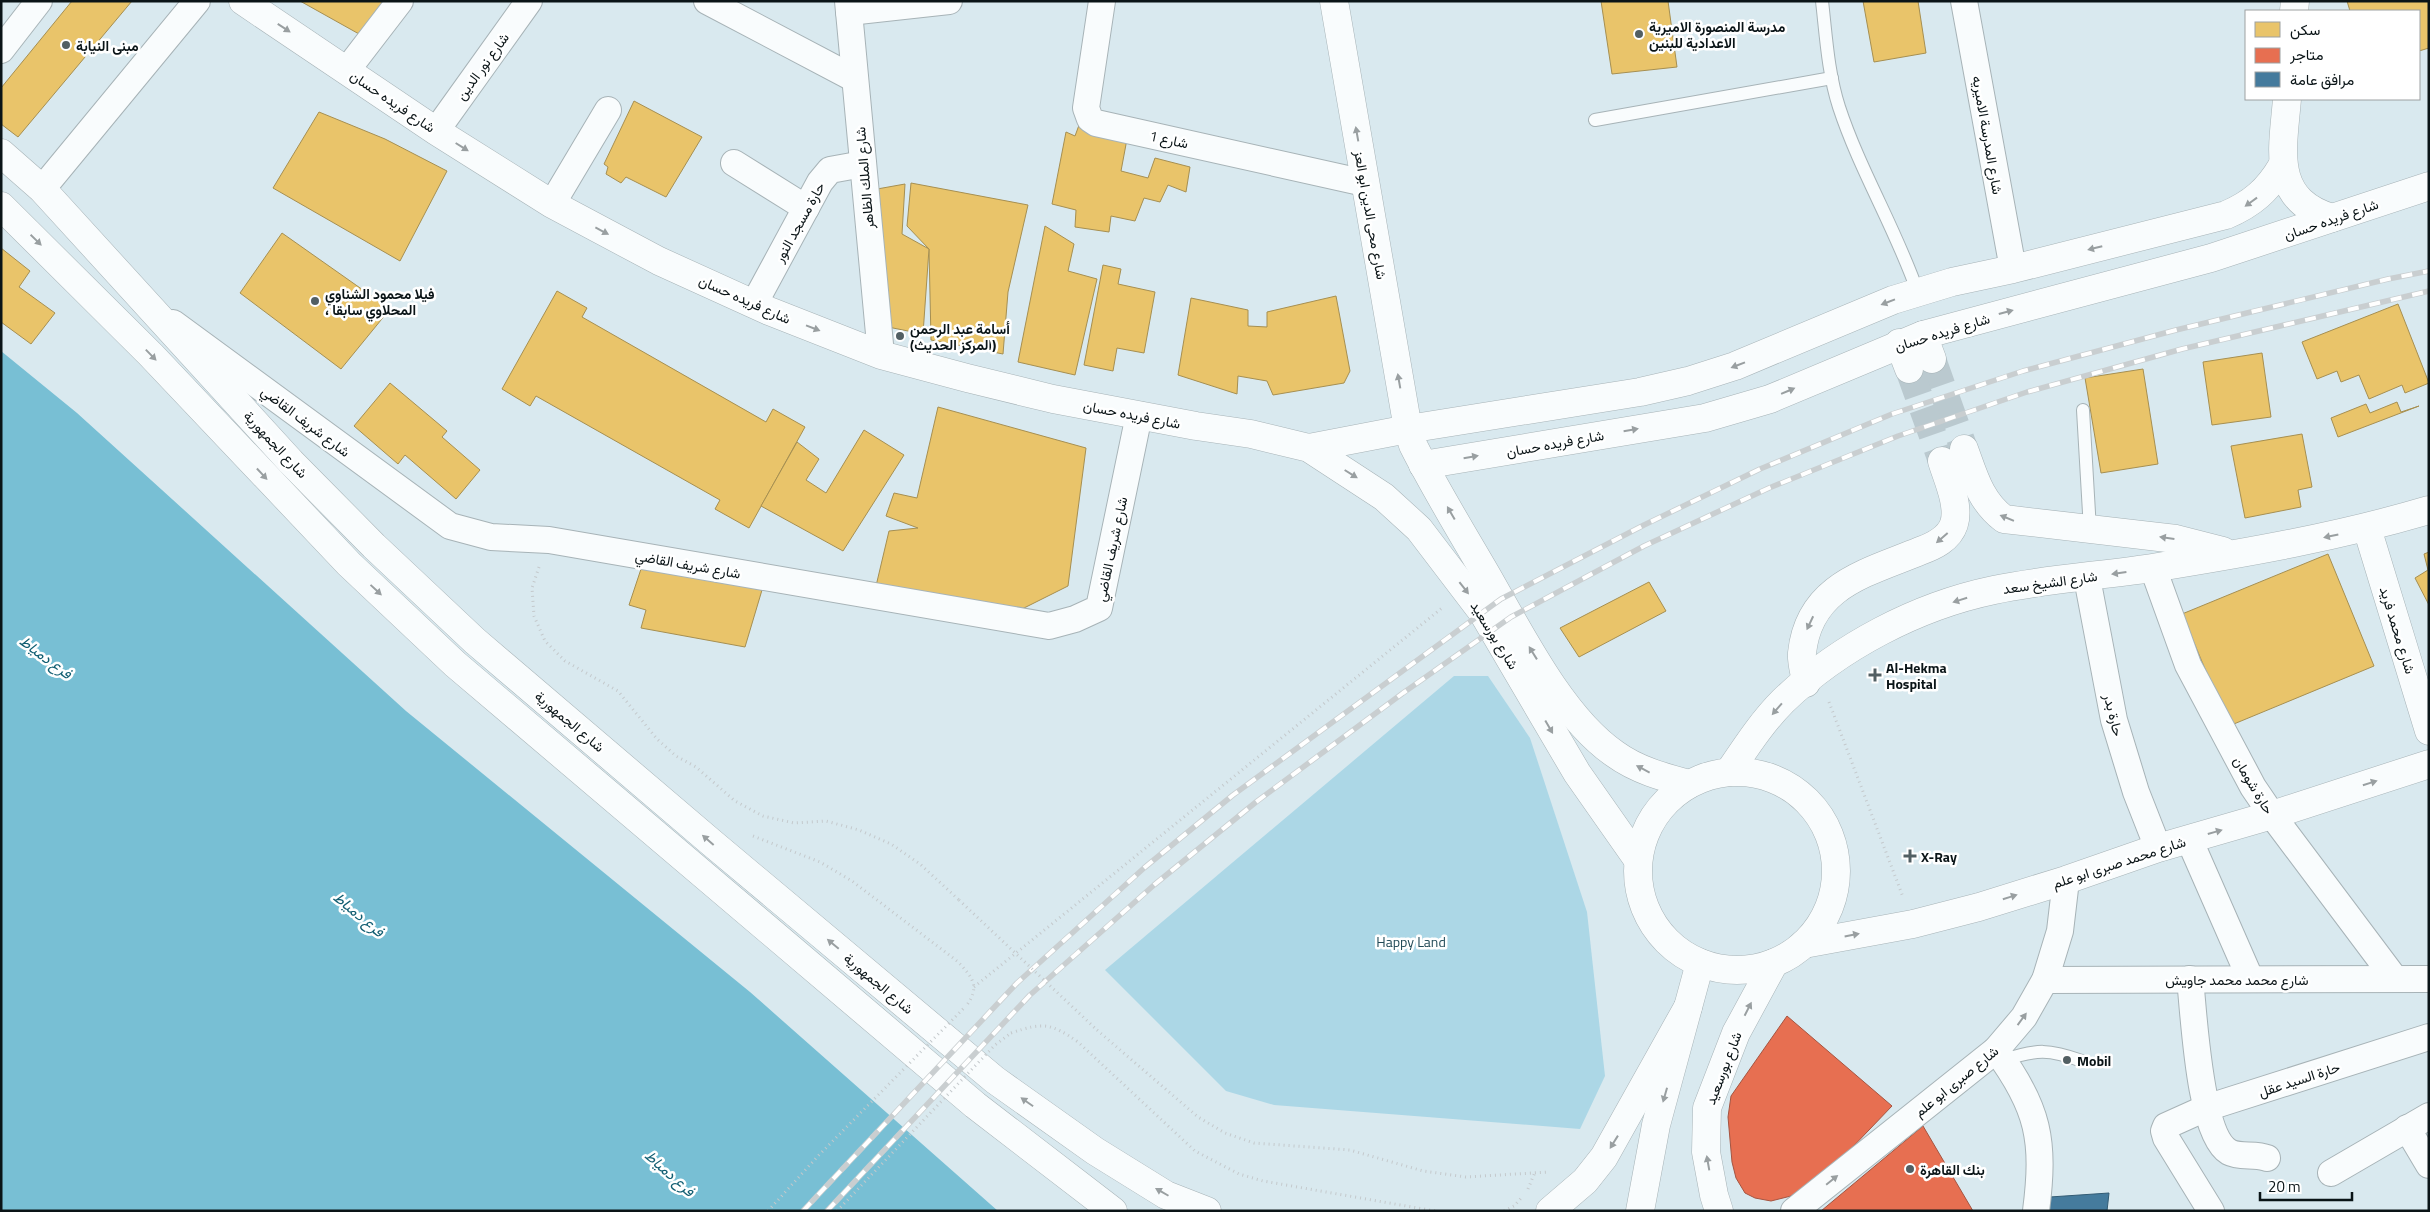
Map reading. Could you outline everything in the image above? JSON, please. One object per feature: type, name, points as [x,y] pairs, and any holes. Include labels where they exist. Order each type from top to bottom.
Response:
[{"type":"main road","name":"شارع محى الدين ابو العز","points":[[1334,1],[1408,429]]},
{"type":"main road","name":"شارع فريده حسان","points":[[249,3],[436,131],[552,204],[659,261],[754,304],[881,355],[1053,398],[1196,426],[1251,434],[1310,448]]},
{"type":"main road","points":[[2287,100],[2282,166],[2289,185],[2300,200],[2315,213],[2332,218]]},
{"type":"main road","name":"شارع الجمهورية","points":[[1,153],[42,190],[291,462],[374,546],[475,641],[995,1080],[1095,1151],[1166,1195],[1207,1211]]},
{"type":"main road","points":[[1310,448],[1408,429],[1640,392],[1688,381],[1735,366],[1843,320],[1952,282],[2013,269],[2226,215],[2244,207],[2259,196],[2272,182],[2282,166]]},
{"type":"main road","name":"شارع فريده حسان","points":[[1423,465],[1705,418],[1738,410],[2262,243],[2429,186]]},
{"type":"main road","points":[[1,206],[151,355],[349,564],[454,664],[975,1105],[1113,1211]]},
{"type":"main road","name":"شارع بورسعيد","points":[[1408,429],[1423,465],[1561,698],[1586,729],[1616,755],[1651,773],[1689,784]]},
{"type":"main road","name":"شارع بورسعيد","points":[[1310,448],[1368,485],[1400,509],[1419,529],[1483,613],[1577,773],[1638,860]]},
{"type":"main road","points":[[1812,677],[1802,654],[1808,626],[1823,600],[1845,582],[1931,546],[1946,537],[1954,523],[1953,455],[1992,510],[2004,519],[2176,539],[2232,553]]},
{"type":"main road","name":"شارع الشيخ سعد","points":[[1729,772],[1754,735],[1783,701],[1812,677],[1858,645],[1900,622],[1945,604],[1992,590],[2039,582],[2087,578],[2153,568],[2367,528],[2429,510]]},
{"type":"main road","name":"شارع محمد فريد","points":[[2367,528],[2424,698],[2429,731]]},
{"type":"main road","name":"شارع محمد صبرى ابو علم","points":[[1804,944],[1914,924],[2066,880],[2158,848],[2272,816],[2429,764]]},
{"type":"main road","points":[[1729,772],[1760,774],[1788,786],[1811,806],[1828,831],[1836,861],[1834,892],[1823,920],[1804,944],[1774,963],[1750,970],[1724,970],[1700,963],[1673,946],[1652,922],[1640,892],[1638,860],[1646,830],[1664,804],[1689,784],[1708,776],[1729,772]]},
{"type":"main road","points":[[1640,1211],[1656,1125],[1700,963]]},
{"type":"main road","name":"شارع بورسعيد","points":[[1719,1211],[1706,1152],[1707,1108],[1736,1033],[1774,963]]},
{"type":"main road","points":[[1550,1211],[1585,1181],[1620,1131],[1688,1007]]},
{"type":"street","points":[[42,190],[197,1]]},
{"type":"street","points":[[347,70],[400,1]]},
{"type":"street","points":[[707,1],[855,79]]},
{"type":"street","points":[[848,7],[949,1]]},
{"type":"street","name":"شارع 1","points":[[1102,1],[1086,108],[1090,119],[1096,123],[1365,183]]},
{"type":"street","name":"شارع المدرسة الاميريه","points":[[1964,1],[2013,269]]},
{"type":"street","points":[[1,50],[37,2]]},
{"type":"street","name":"شارع نور الدين","points":[[436,131],[517,5]]},
{"type":"street","name":"شارع الملك الظاهر","points":[[848,7],[881,355]]},
{"type":"street","points":[[552,204],[608,110]]},
{"type":"street","points":[[734,163],[806,208]]},
{"type":"street","name":"حارة مسجد النور","points":[[754,304],[806,208],[830,170],[863,164]]},
{"type":"street","name":"شارع شريف القاضي","points":[[148,304],[450,526],[490,538],[549,540],[1049,626],[1099,608],[1139,415]]},
{"type":"street","name":"حارة شومان","points":[[2153,568],[2188,665],[2225,738],[2272,816],[2395,979]]},
{"type":"street","name":"حارة بدر","points":[[2087,578],[2114,720],[2136,792],[2158,848]]},
{"type":"street","points":[[2189,839],[2250,978]]},
{"type":"street","name":"شارع صبرى ابو علم","points":[[1794,1211],[2000,1055],[2045,980],[2060,931],[2066,880]]},
{"type":"street","points":[[2190,979],[2201,1088],[2206,1108],[2224,1148],[2231,1154],[2250,1154],[2267,1158]]},
{"type":"street","name":"شارع محمد محمد جاويش","points":[[2045,980],[2429,979]]},
{"type":"street","name":"حارة السيد عقل","points":[[2212,1211],[2166,1138],[2164,1131],[2171,1123],[2206,1108],[2429,1037]]},
{"type":"street","points":[[2000,1055],[2014,1075],[2030,1106],[2039,1134],[2040,1157],[2036,1211]]},
{"type":"street","points":[[2331,1173],[2418,1122],[2429,1165]]},
{"type":"lane","points":[[1822,1],[1832,78],[1844,121],[1907,260],[1918,293]]},
{"type":"lane","points":[[1595,120],[1832,78]]},
{"type":"lane","points":[[2083,410],[2090,530]]},
{"type":"lane","points":[[2000,1055],[2056,1052],[2082,1061]]},
{"type":"path","points":[[549,540],[532,588],[534,616],[545,641],[564,661],[618,691],[663,745],[676,756],[696,767],[735,801],[763,816],[794,823],[826,821],[867,834],[891,844],[920,864],[1098,1030],[1198,1117],[1225,1133],[1254,1143],[1285,1147],[1317,1146],[1350,1150],[1423,1171],[1466,1177],[1510,1176],[1535,1172],[1561,1173],[1585,1181]]},
{"type":"path","points":[[974,987],[1465,589]]},
{"type":"path","points":[[1812,677],[1914,924]]},
{"type":"path","points":[[747,834],[820,862],[852,881],[958,961],[971,977],[974,987],[974,996],[966,1006],[818,1156],[768,1211]]},
{"type":"path","points":[[837,1211],[996,1045],[1011,1033],[1034,1025],[1058,1028],[1078,1042],[1195,1151],[1239,1174],[1262,1181],[1435,1211]]},
{"type":"path","points":[[1504,1211],[1514,1206],[1528,1191],[1535,1172]]},
{"type":"green space","name":"Happy Land","points":[[1454,676],[1488,676],[1530,738],[1587,912],[1605,1076],[1580,1129],[1274,1105],[1226,1091],[1105,970]]},
{"type":"water","name":"فرع دمياط","points":[[1,351],[77,413],[406,711],[750,992],[998,1211],[1,1211]]},
{"type":"building: سكن","name":"مبنى النيابة","points":[[72,1],[132,1],[18,137],[1,124],[1,88]]},
{"type":"building: سكن","points":[[300,1],[392,1],[368,39]]},
{"type":"building: سكن","name":"مدرسة المنصورة الاميرية الاعدادية للبنين","points":[[1601,1],[1668,1],[1677,67],[1612,74]]},
{"type":"building: سكن","points":[[1863,1],[1918,1],[1926,53],[1874,62]]},
{"type":"building: سكن","points":[[2347,1],[2429,1],[2429,48],[2420,51],[2420,10],[2350,10]]},
{"type":"building: سكن","points":[[634,101],[702,137],[666,197],[626,177],[621,183],[606,174],[608,167],[604,164]]},
{"type":"building: سكن","points":[[319,112],[385,139],[447,171],[400,261],[273,188]]},
{"type":"building: سكن","points":[[1082,117],[1127,139],[1121,171],[1148,178],[1155,158],[1190,167],[1186,192],[1168,185],[1160,202],[1144,198],[1135,221],[1111,216],[1109,232],[1075,227],[1076,210],[1052,204],[1066,132],[1075,136]]},
{"type":"building: سكن","points":[[911,183],[1028,205],[1008,292],[1003,354],[931,340],[929,249],[907,226]]},
{"type":"building: سكن","points":[[905,184],[902,234],[929,249],[923,334],[878,325],[866,191]]},
{"type":"building: سكن","points":[[1045,226],[1074,244],[1068,271],[1097,279],[1075,375],[1018,362]]},
{"type":"building: سكن","name":"فيلا محمود الشناوي ، المحلاوي سابقا","points":[[282,233],[390,309],[341,369],[240,293]]},
{"type":"building: سكن","points":[[1,248],[30,271],[19,287],[55,313],[31,344],[1,322]]},
{"type":"building: سكن","points":[[1103,265],[1121,269],[1118,284],[1155,292],[1144,353],[1117,348],[1113,371],[1084,365]]},
{"type":"building: سكن","points":[[557,291],[587,308],[582,317],[766,422],[773,409],[805,427],[749,528],[715,509],[720,500],[536,396],[530,406],[502,389]]},
{"type":"building: سكن","points":[[1336,296],[1350,371],[1344,383],[1273,395],[1267,381],[1238,376],[1237,394],[1178,375],[1191,298],[1248,310],[1248,326],[1267,327],[1267,312]]},
{"type":"building: سكن","points":[[2398,304],[2429,383],[2405,393],[2402,385],[2369,399],[2359,375],[2341,382],[2337,371],[2317,379],[2302,342]]},
{"type":"building: سكن","points":[[2262,353],[2271,417],[2212,425],[2203,362]]},
{"type":"building: سكن","points":[[2143,369],[2158,464],[2101,473],[2085,378]]},
{"type":"building: سكن","points":[[390,383],[447,431],[442,437],[480,470],[456,499],[405,455],[398,464],[354,426]]},
{"type":"building: سكن","points":[[2397,402],[2401,412],[2419,406],[2338,437],[2331,418],[2366,404],[2370,413]]},
{"type":"building: سكن","points":[[938,407],[1086,448],[1068,586],[1018,611],[876,586],[889,531],[918,528],[886,516],[894,493],[917,498]]},
{"type":"building: سكن","points":[[864,430],[904,455],[843,551],[761,506],[797,442],[819,459],[806,480],[826,493]]},
{"type":"building: سكن","points":[[2302,434],[2312,487],[2298,490],[2301,507],[2245,518],[2231,446]]},
{"type":"building: سكن","points":[[2429,552],[2429,605],[2415,578],[2428,570],[2424,554]]},
{"type":"building: سكن","points":[[2328,554],[2374,666],[2229,726],[2182,614]]},
{"type":"building: سكن","points":[[642,566],[762,590],[745,647],[641,628],[646,610],[629,605]]},
{"type":"building: سكن","points":[[1649,582],[1666,611],[1579,657],[1560,628]]},
{"type":"building: متاجر","points":[[1787,1016],[1892,1106],[1822,1179],[1791,1196],[1771,1201],[1755,1198],[1745,1193],[1736,1178],[1732,1162],[1728,1117],[1731,1096]]},
{"type":"building: متاجر","name":"بنك القاهرة","points":[[1923,1126],[1973,1211],[1821,1211]]},
{"type":"building: مرافق عامة","points":[[2109,1193],[2107,1211],[2049,1211],[2050,1197]]},
{"type":"tunnel","points":[[1932,359],[1964,449]]},
{"type":"tunnel","points":[[1909,369],[1942,461]]},
{"type":"railway","points":[[803,1211],[1017,983],[1144,868],[1233,795],[1501,599],[1644,525],[1760,469],[1892,414],[2023,371],[2176,330],[2388,279],[2429,271]]},
{"type":"railway","points":[[827,1211],[1030,995],[1154,885],[1256,802],[1403,693],[1511,617],[1644,546],[1769,488],[1898,436],[2027,392],[2182,349],[2429,291]]},
{"type":"place","name":"مدرسة المنصورة الاميرية الاعدادية للبنين","points":[[1639,34]]},
{"type":"place","name":"مبنى النيابة","points":[[66,45]]},
{"type":"place","name":"فيلا محمود الشناوي ، المحلاوي سابقا","points":[[315,301]]},
{"type":"place","name":"أسامة عبد الرحمن (المركز الحديث)","points":[[900,336]]},
{"type":"place","name":"Al-Hekma Hospital","points":[[1875,675]]},
{"type":"place","name":"X-Ray","points":[[1910,856]]},
{"type":"place","name":"Mobil","points":[[2067,1060]]},
{"type":"place","name":"بنك القاهرة","points":[[1910,1169]]}]
